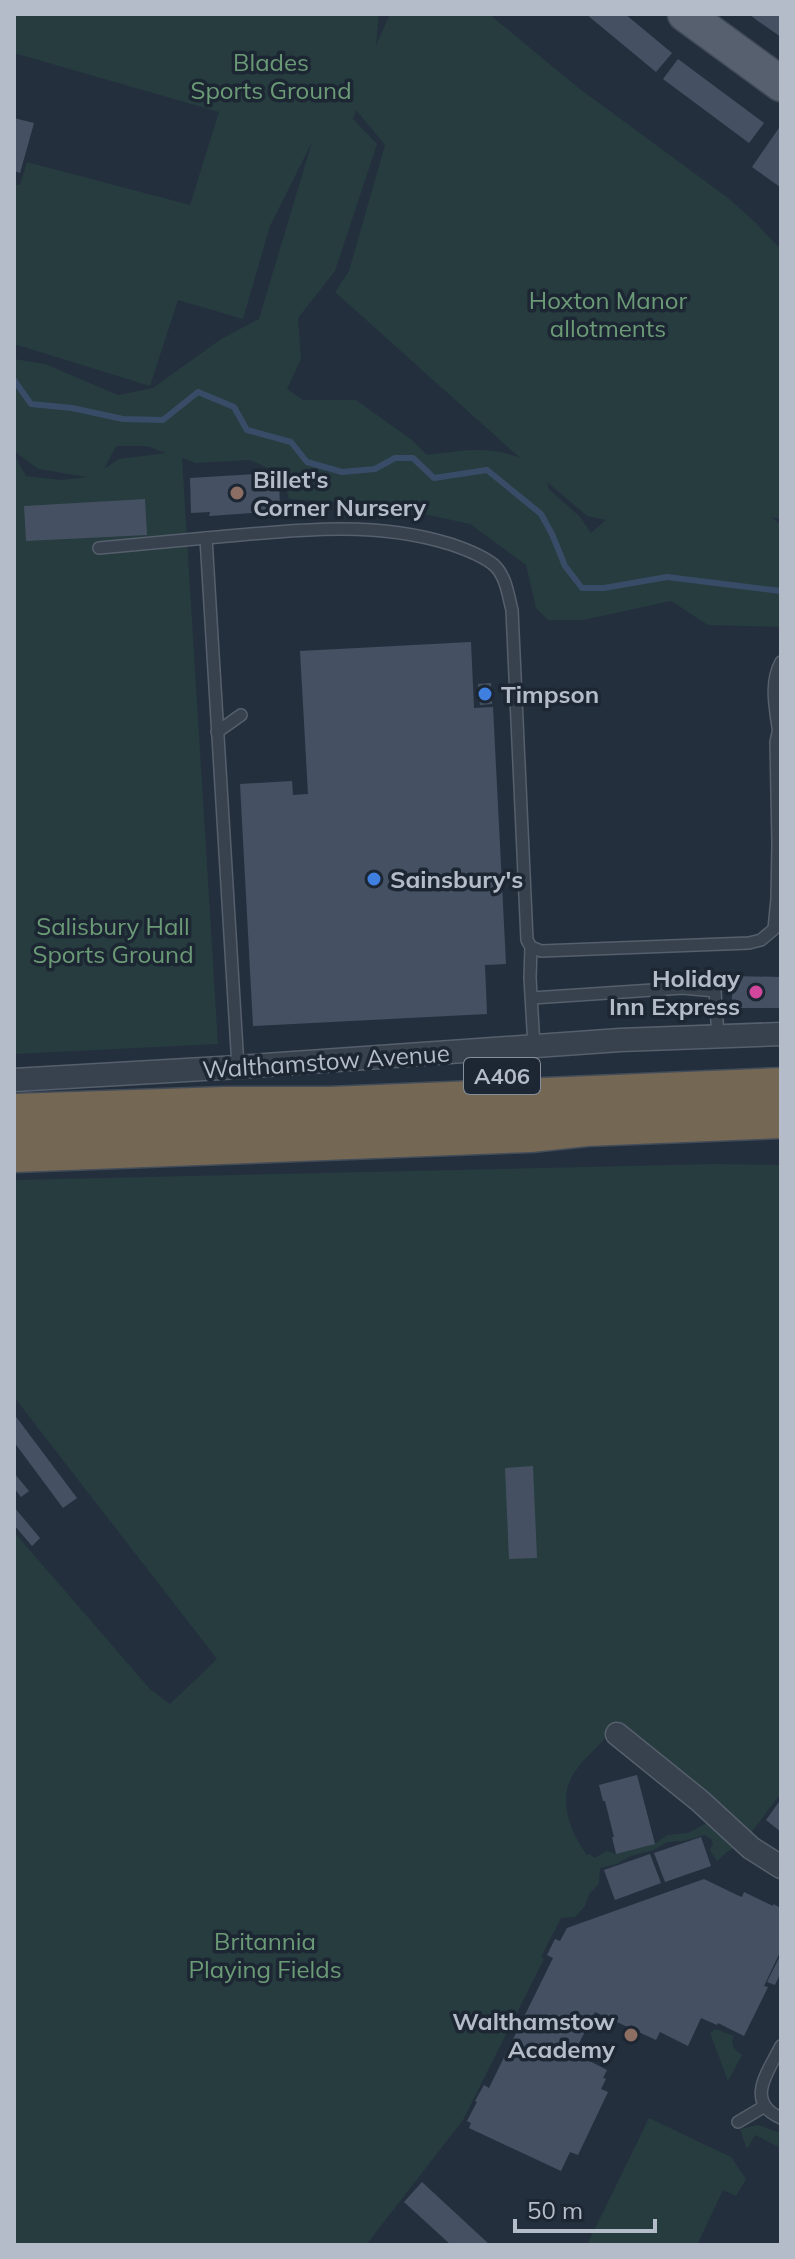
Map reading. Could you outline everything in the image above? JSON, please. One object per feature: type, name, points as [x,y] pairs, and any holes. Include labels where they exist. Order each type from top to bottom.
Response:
[{"type":"highway","name":"A406","points":[[225,1107],[291,1092],[585,1069],[781,1060]]},
{"type":"highway","name":"A406","points":[[225,1107],[330,1107],[781,1088]]},
{"type":"highway","name":"Walthamstow Avenue","points":[[14,1114],[225,1107]]},
{"type":"highway","points":[[14,1152],[530,1132],[586,1126],[781,1118]]},
{"type":"highway","points":[[530,1132],[584,1141],[781,1143]]},
{"type":"main road","points":[[685,14],[781,84]]},
{"type":"street","name":"Walthamstow Avenue","points":[[14,1080],[534,1046],[781,1034]]},
{"type":"street","points":[[617,1734],[700,1801],[751,1848],[781,1867]]},
{"type":"lane","points":[[99,548],[332,528],[375,529],[432,538],[476,554],[496,567],[507,587],[512,610],[534,1046]]},
{"type":"lane","points":[[206,538],[238,1067]]},
{"type":"lane","points":[[531,947],[541,951],[749,943],[761,940],[774,929],[780,723],[775,683],[781,662]]},
{"type":"lane","points":[[217,732],[241,715]]},
{"type":"lane","points":[[532,998],[683,988],[715,991],[718,1036]]},
{"type":"lane","points":[[781,2046],[761,2087],[761,2102],[768,2112],[781,2118]]},
{"type":"lane","points":[[738,2122],[765,2106]]},
{"type":"green space","points":[[14,14],[379,14],[376,45],[390,14],[489,14],[576,86],[728,198],[781,250],[781,519],[771,517],[781,525],[781,627],[708,625],[671,601],[583,620],[548,620],[536,608],[526,565],[470,524],[387,506],[289,499],[281,474],[250,460],[196,463],[182,458],[218,1044],[14,1054],[14,455],[26,476],[61,480],[87,477],[38,469],[14,451],[14,359],[45,364],[118,395],[153,388],[221,339],[259,319],[312,142],[270,226],[243,319],[178,300],[150,386],[14,344],[14,184],[20,185],[27,162],[190,205],[219,112],[14,53]],"holes":[[[356,110],[385,145],[349,271],[335,292],[520,458],[485,450],[427,455],[412,440],[356,400],[303,400],[287,389],[301,359],[298,318],[335,271],[377,144],[353,119]],[[116,446],[147,446],[166,453],[119,459],[104,469]],[[547,482],[587,516],[606,520],[591,533],[580,517],[549,489]]]},
{"type":"green space","name":"Britannia Playing Fields","points":[[781,1165],[781,1793],[751,1833],[620,1728],[612,1731],[587,1757],[569,1783],[566,1804],[575,1836],[587,1855],[594,1858],[607,1851],[616,1854],[656,1843],[667,1835],[688,1833],[707,1823],[707,1819],[736,1847],[717,1861],[710,1850],[713,1843],[705,1835],[668,1842],[600,1868],[599,1884],[589,1894],[585,1906],[575,1917],[561,1918],[541,1957],[544,1959],[463,2120],[366,2245],[14,2245],[14,1532],[150,1689],[170,1704],[217,1659],[14,1397],[14,1180]]},
{"type":"green space","points":[[716,2029],[734,2036],[734,2047],[742,2055],[728,2081],[710,2033]]},
{"type":"green space","points":[[649,2118],[731,2157],[746,2179],[736,2196],[723,2190],[697,2245],[587,2245]]},
{"type":"green space","points":[[758,2125],[781,2133],[781,2148],[755,2135],[746,2147],[740,2129]]},
{"type":"building","points":[[586,14],[625,14],[672,53],[656,72]]},
{"type":"building","points":[[749,14],[781,14],[781,37],[758,21]]},
{"type":"building","points":[[678,59],[764,123],[749,143],[663,79]]},
{"type":"building","points":[[14,118],[34,123],[20,173],[14,171]]},
{"type":"building","points":[[781,125],[781,185],[780,187],[752,167]]},
{"type":"building","points":[[258,474],[258,478],[279,477],[280,511],[209,516],[210,512],[191,513],[190,478]]},
{"type":"building","points":[[145,499],[147,535],[26,541],[24,506]]},
{"type":"building","name":"Sainsbury's","points":[[471,642],[474,708],[493,707],[506,964],[485,965],[487,1014],[253,1026],[240,784],[292,781],[293,795],[308,794],[300,651]]},
{"type":"building","name":"Timpson","points":[[491,683],[492,704],[480,705],[478,684]]},
{"type":"building","name":"Holiday Inn Express","points":[[732,976],[781,977],[781,1008],[732,1008]]},
{"type":"building","points":[[14,1414],[77,1498],[63,1508],[14,1442]]},
{"type":"building","points":[[533,1466],[537,1558],[509,1559],[505,1468]]},
{"type":"building","points":[[14,1473],[29,1491],[21,1497],[14,1488]]},
{"type":"building","points":[[14,1507],[40,1538],[32,1546],[14,1525]]},
{"type":"building","points":[[637,1775],[655,1844],[616,1854],[599,1785]]},
{"type":"building","points":[[781,1799],[781,1832],[766,1820]]},
{"type":"building","points":[[701,1837],[711,1866],[665,1882],[654,1853]]},
{"type":"building","points":[[650,1854],[661,1883],[615,1900],[604,1870]]},
{"type":"building","name":"Walthamstow Academy","points":[[704,1879],[742,1897],[744,1892],[781,1908],[781,1950],[764,1986],[768,1987],[744,2036],[701,2018],[688,2046],[660,2032],[656,2040],[595,2012],[574,2053],[607,2070],[601,2089],[608,2092],[578,2155],[570,2152],[561,2171],[469,2128],[471,2123],[467,2121],[475,2101],[484,2085],[489,2088],[553,1958],[547,1955],[555,1939],[560,1941],[567,1928]]},
{"type":"building","points":[[781,1954],[781,1972],[775,1985],[767,1982]]},
{"type":"building","points":[[422,2182],[490,2245],[451,2245],[404,2202]]},
{"type":"waterway","points":[[14,380],[31,404],[72,408],[123,419],[163,420],[198,392],[234,407],[247,430],[291,442],[307,462],[342,472],[375,469],[395,458],[413,458],[434,478],[487,470],[541,514],[565,566],[582,588],[604,588],[667,577],[781,591]]},
{"type":"place","name":"Billet's Corner Nursery","points":[[237,493]]},
{"type":"place","name":"Timpson","points":[[485,694]]},
{"type":"place","name":"Sainsbury's","points":[[374,879]]},
{"type":"place","name":"Holiday Inn Express","points":[[756,992]]},
{"type":"place","name":"Walthamstow Academy","points":[[631,2035]]},
{"type":"park label","name":"Blades Sports Ground","points":[[271,76]]},
{"type":"park label","name":"Hoxton Manor allotments","points":[[608,314]]},
{"type":"park label","name":"Salisbury Hall Sports Ground","points":[[113,940]]}]
